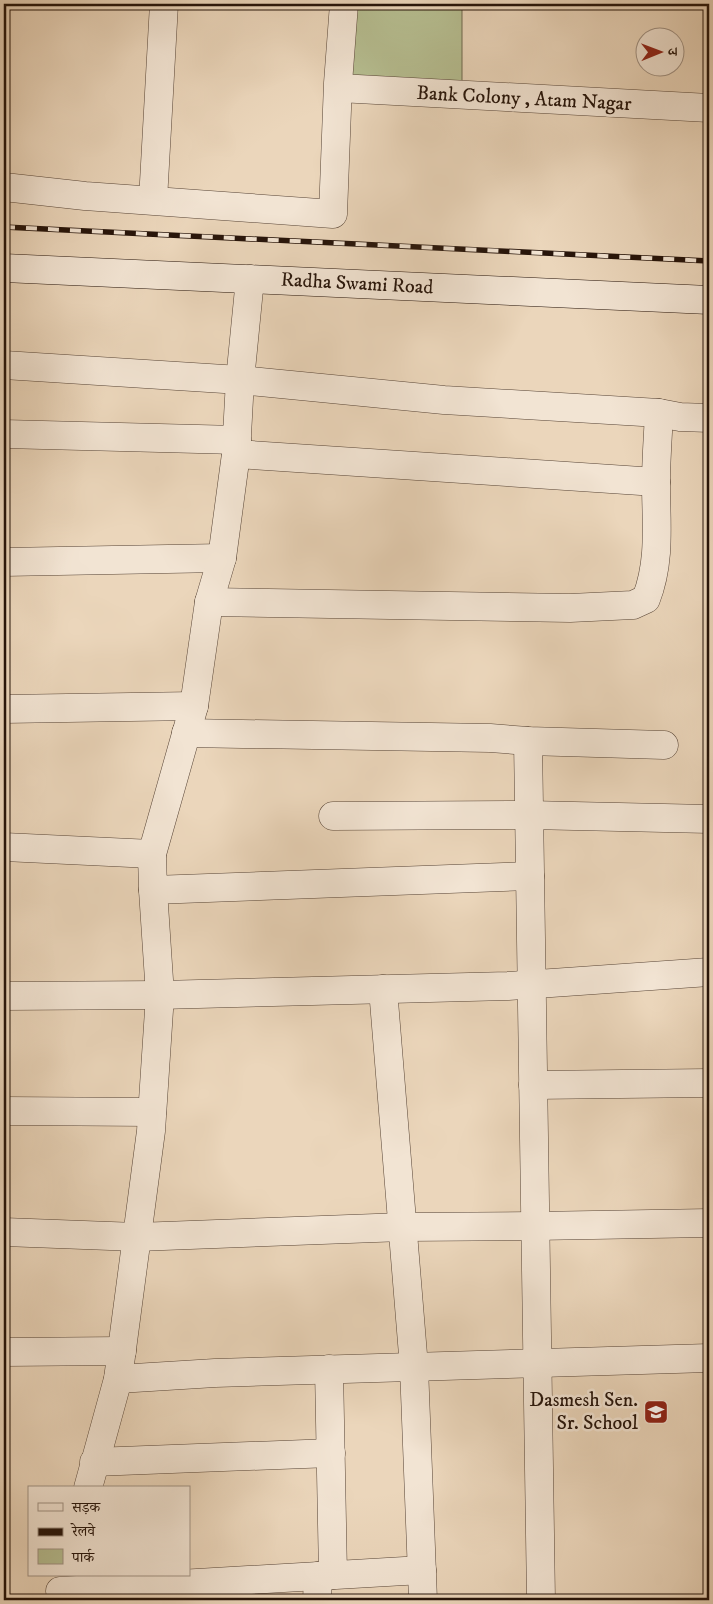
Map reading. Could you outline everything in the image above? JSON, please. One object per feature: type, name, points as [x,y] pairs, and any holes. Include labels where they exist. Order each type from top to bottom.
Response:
[{"type":"street","points":[[152,200],[164,4]]},
{"type":"street","points":[[4,186],[85,196],[333,214],[338,88],[344,4]]},
{"type":"street","name":"Bank Colony , Atam Nagar","points":[[338,88],[709,108]]},
{"type":"street","name":"Radha Swami Road","points":[[4,268],[709,300]]},
{"type":"street","points":[[250,279],[240,380],[236,447],[222,558],[209,602],[194,706],[152,854],[160,995],[152,1112],[118,1379],[91,1475],[331,1453]]},
{"type":"street","points":[[4,365],[240,380],[444,400],[659,413],[709,418]]},
{"type":"street","points":[[209,602],[570,608],[633,606],[646,599],[656,563],[656,482],[659,413]]},
{"type":"street","points":[[4,434],[236,447],[656,482]]},
{"type":"street","points":[[4,562],[222,558]]},
{"type":"street","points":[[4,709],[194,706]]},
{"type":"street","points":[[186,733],[480,738],[664,745]]},
{"type":"street","points":[[528,741],[541,1600]]},
{"type":"street","points":[[333,816],[529,815],[709,818]]},
{"type":"street","points":[[4,847],[152,854]]},
{"type":"street","points":[[153,890],[530,876]]},
{"type":"street","points":[[4,996],[160,995],[532,984],[709,972]]},
{"type":"street","points":[[383,989],[414,1367],[423,1600]]},
{"type":"street","points":[[533,1085],[709,1083]]},
{"type":"street","points":[[4,1111],[152,1112]]},
{"type":"street","points":[[4,1232],[137,1237],[402,1227],[709,1223]]},
{"type":"street","points":[[4,1352],[122,1351]]},
{"type":"street","points":[[118,1379],[215,1373],[709,1358],[709,1363]]},
{"type":"street","points":[[323,1584],[331,1453],[330,1369]]},
{"type":"street","points":[[60,1589],[101,1594],[323,1584],[422,1570]]},
{"type":"green space","points":[[356,4],[462,4],[462,84],[350,76]]},
{"type":"railway","points":[[4,227],[709,261]]},
{"type":"place","name":"Dasmesh Sen. Sr. School","points":[[656,1412]]}]
